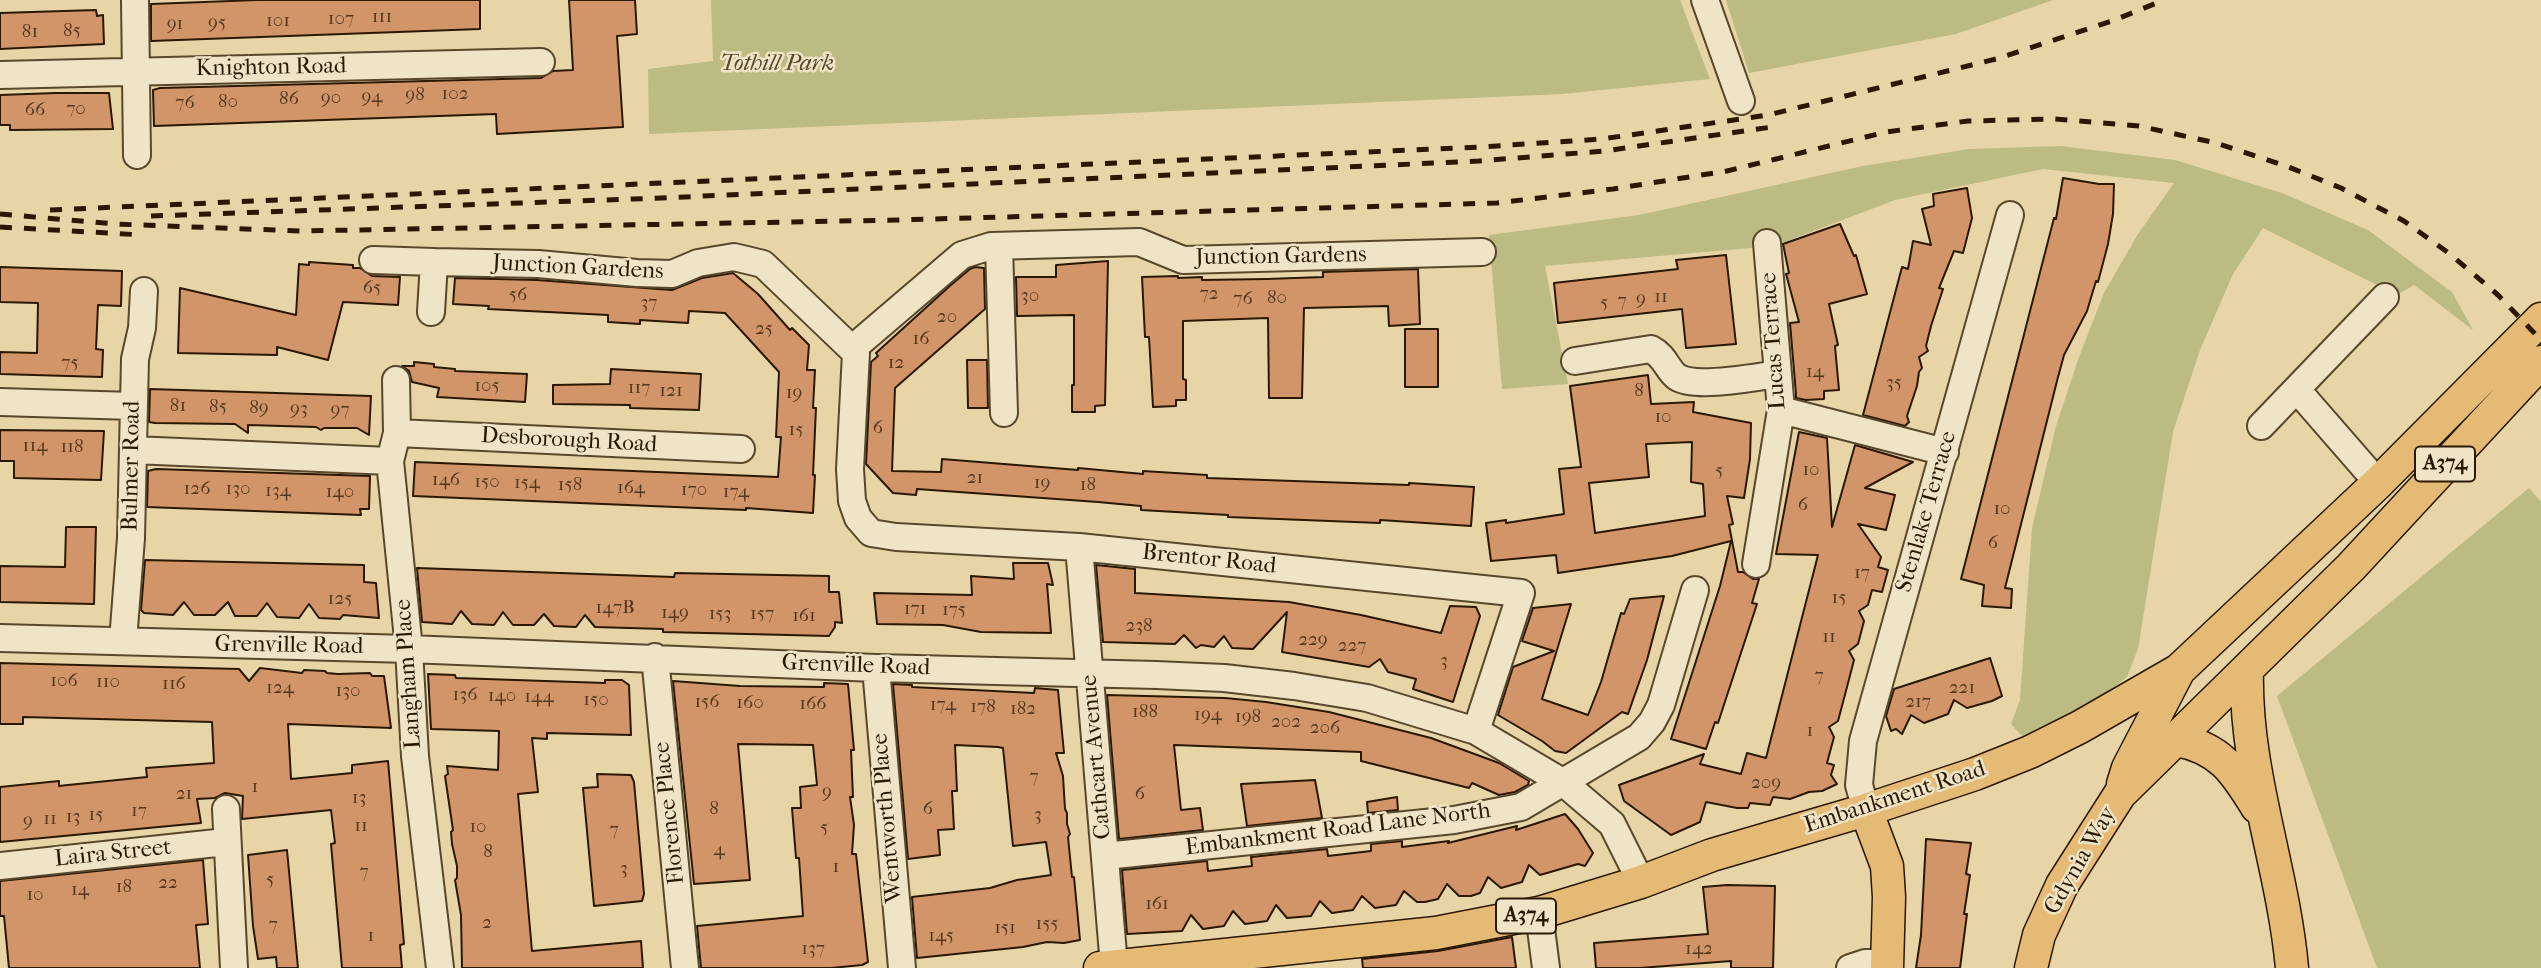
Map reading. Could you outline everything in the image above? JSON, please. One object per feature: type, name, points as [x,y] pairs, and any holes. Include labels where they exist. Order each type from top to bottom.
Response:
[{"type":"main road","name":"Embankment Road","points":[[1107,967],[1436,933],[1539,913],[1642,882],[1712,855],[1866,810],[1975,774],[2029,752],[2080,727],[2179,670],[2378,483],[2541,318]]},
{"type":"main road","name":"A374","points":[[2247,669],[2351,567],[2541,362]]},
{"type":"main road","name":"Gdynia Way","points":[[2031,968],[2039,935],[2062,885],[2120,794],[2247,669]]},
{"type":"main road","points":[[2247,669],[2246,709],[2265,820],[2296,961]]},
{"type":"main road","name":"Gdynia Way","points":[[2120,794],[2128,768],[2179,670]]},
{"type":"main road","points":[[2177,740],[2196,744],[2217,755],[2236,774],[2265,820]]},
{"type":"main road","points":[[1866,810],[1887,866],[1887,966]]},
{"type":"street","points":[[135,0],[137,155]]},
{"type":"street","points":[[1705,0],[1741,101]]},
{"type":"street","name":"Knighton Road","points":[[0,75],[541,62]]},
{"type":"street","name":"Stenlake Terrace","points":[[1866,810],[1859,785],[1863,741],[2010,215]]},
{"type":"street","name":"Junction Gardens","points":[[373,260],[538,264],[672,274],[698,263],[734,257],[763,264],[852,349],[962,255],[991,246],[1139,243],[1182,260],[1482,252]]},
{"type":"street","name":"Lucas Terrace","points":[[1756,564],[1781,410],[1767,243]]},
{"type":"street","points":[[999,246],[1004,413]]},
{"type":"street","points":[[431,312],[434,262]]},
{"type":"street","name":"Bulmer Road","points":[[123,641],[131,538],[135,359],[142,328],[144,291]]},
{"type":"street","points":[[2261,426],[2298,391],[2385,297]]},
{"type":"street","name":"Brentor Road","points":[[852,349],[856,353],[850,469],[852,501],[858,518],[871,533],[896,537],[1079,547],[1521,593],[1476,731]]},
{"type":"street","points":[[1575,361],[1651,349],[1661,354],[1675,376],[1691,383],[1778,374]]},
{"type":"street","name":"Langham Place","points":[[396,380],[397,433],[390,461],[409,649],[415,756],[440,968]]},
{"type":"street","points":[[2298,391],[2378,483]]},
{"type":"street","points":[[0,402],[134,406]]},
{"type":"street","points":[[1781,410],[1945,452]]},
{"type":"street","name":"Desborough Road","points":[[397,433],[741,449]]},
{"type":"street","points":[[133,450],[390,461]]},
{"type":"street","name":"Cathcart Avenue","points":[[1079,547],[1105,856],[1107,967]]},
{"type":"street","name":"Embankment Road Lane North","points":[[1105,856],[1454,820],[1521,807],[1639,737],[1652,722],[1661,705],[1695,590]]},
{"type":"street","name":"Grenville Road","points":[[0,638],[409,649],[876,668],[1090,673],[1224,678],[1294,686],[1367,698],[1476,731],[1564,783],[1612,824],[1642,882]]},
{"type":"street","name":"Florence Place","points":[[655,657],[685,968]]},
{"type":"street","name":"Wentworth Place","points":[[876,668],[902,968]]},
{"type":"street","points":[[226,809],[234,968]]},
{"type":"street","name":"Laira Street","points":[[0,866],[226,842]]},
{"type":"street","points":[[1539,913],[1546,968]]},
{"type":"street","points":[[1850,968],[1865,963],[1887,966]]},
{"type":"green space","name":"Tothill Park","points":[[711,0],[1680,0],[1710,79],[1562,94],[649,134],[648,69],[713,61]]},
{"type":"green space","points":[[1726,0],[2053,0],[1956,34],[1749,73]]},
{"type":"green space","points":[[2060,146],[2175,160],[2282,193],[2368,230],[2452,292],[2473,330],[2414,285],[2397,295],[2263,228],[2233,274],[2200,350],[2173,432],[2138,649],[2127,677],[2102,697],[2022,736],[2011,724],[2020,700],[2032,528],[2056,426],[2104,293],[2138,234],[2174,183],[2043,169],[1895,200],[1774,246],[1545,266],[1568,384],[1502,389],[1489,235],[1639,215],[1863,166],[1969,149]]},
{"type":"green space","points":[[2529,488],[2541,502],[2541,968],[2377,968],[2277,696]]},
{"type":"building","points":[[257,0],[480,0],[480,29],[151,41],[151,4]]},
{"type":"building","points":[[569,0],[635,0],[637,34],[617,36],[623,127],[497,134],[496,114],[154,126],[153,90],[160,88],[541,78],[553,71],[573,70]]},
{"type":"building","points":[[96,10],[97,16],[103,15],[104,44],[0,49],[0,13]]},
{"type":"building","points":[[109,93],[113,129],[10,130],[10,125],[0,125],[0,95]]},
{"type":"building","points":[[2063,178],[2114,184],[2108,244],[2098,282],[2096,281],[2087,311],[2064,355],[2057,381],[2005,588],[2012,589],[2011,608],[1982,606],[1984,585],[1961,579],[2054,218],[2056,219]]},
{"type":"building","points":[[1967,188],[1972,218],[1963,253],[1954,251],[1939,288],[1943,289],[1926,346],[1928,351],[1919,357],[1922,368],[1907,416],[1909,422],[1905,426],[1863,415],[1902,267],[1908,269],[1913,241],[1931,245],[1922,209],[1934,206],[1933,194]]},
{"type":"building","points":[[1840,224],[1854,256],[1856,255],[1867,294],[1829,304],[1838,345],[1835,346],[1839,390],[1824,391],[1824,399],[1796,398],[1790,323],[1799,322],[1786,274],[1789,273],[1783,244]]},
{"type":"building","points":[[1726,255],[1736,344],[1686,348],[1682,309],[1558,323],[1554,283],[1678,269],[1676,260]]},
{"type":"building","points":[[1108,261],[1105,405],[1095,406],[1095,412],[1072,412],[1074,315],[1017,316],[1016,277],[1056,277],[1056,265]]},
{"type":"building","points":[[309,262],[353,265],[353,268],[360,268],[372,276],[400,277],[398,305],[343,302],[328,360],[277,347],[277,355],[178,353],[180,288],[296,315],[299,264],[309,265]]},
{"type":"building","points":[[0,267],[122,271],[121,306],[98,305],[96,349],[103,350],[102,377],[0,374],[0,352],[37,353],[38,303],[0,302]]},
{"type":"building","points":[[975,267],[984,268],[985,309],[895,388],[892,471],[941,472],[942,459],[1143,474],[1143,471],[1207,475],[1207,478],[1474,487],[1471,526],[1380,520],[1380,523],[1228,517],[1141,510],[1141,506],[1098,502],[917,489],[916,495],[893,493],[866,464],[871,362],[878,356],[876,353],[952,284]]},
{"type":"building","points":[[1418,269],[1420,324],[1389,326],[1388,306],[1304,308],[1302,398],[1269,398],[1268,318],[1183,321],[1183,379],[1186,380],[1186,400],[1176,400],[1176,406],[1153,407],[1142,277],[1267,279],[1323,277],[1323,272]]},
{"type":"building","points":[[733,273],[758,294],[790,330],[792,328],[809,345],[807,370],[815,370],[813,408],[816,408],[813,513],[746,508],[413,496],[415,462],[778,477],[781,437],[776,437],[779,372],[725,313],[689,311],[688,323],[640,320],[640,324],[608,322],[608,315],[488,309],[489,306],[453,304],[455,278],[537,280],[672,290],[702,278]]},
{"type":"building","points":[[1405,329],[1438,329],[1438,387],[1405,387]]},
{"type":"building","points":[[967,360],[987,360],[988,408],[968,408]]},
{"type":"building","points":[[414,362],[434,364],[434,367],[455,371],[527,374],[525,402],[437,397],[439,388],[412,382],[409,371],[402,366],[414,366]]},
{"type":"building","points":[[611,369],[701,374],[699,410],[630,408],[630,405],[553,404],[553,385],[610,384]]},
{"type":"building","points":[[1648,375],[1651,404],[1694,402],[1693,412],[1751,423],[1750,459],[1744,498],[1727,496],[1733,524],[1729,525],[1738,572],[1759,579],[1752,603],[1757,604],[1718,723],[1715,722],[1706,749],[1671,739],[1720,586],[1731,541],[1672,556],[1558,573],[1556,555],[1491,561],[1486,523],[1506,520],[1506,523],[1564,514],[1559,469],[1581,467],[1570,386]],"holes":[[[1692,442],[1691,482],[1703,484],[1705,516],[1595,533],[1589,483],[1649,477],[1646,444]]]},
{"type":"building","points":[[150,389],[371,396],[369,435],[357,428],[321,430],[316,427],[248,425],[248,433],[235,424],[149,422]]},
{"type":"building","points":[[0,430],[104,431],[101,480],[14,478],[14,461],[0,461]]},
{"type":"building","points":[[1799,432],[1827,438],[1832,527],[1855,445],[1913,462],[1865,488],[1895,495],[1886,530],[1858,524],[1881,557],[1878,567],[1888,570],[1882,592],[1872,590],[1868,605],[1859,611],[1864,621],[1858,644],[1849,651],[1854,660],[1838,721],[1829,727],[1834,737],[1827,763],[1834,765],[1831,775],[1837,784],[1822,791],[1809,792],[1790,799],[1773,797],[1770,805],[1750,803],[1748,808],[1737,808],[1706,802],[1700,822],[1671,835],[1624,801],[1619,785],[1704,754],[1700,764],[1741,774],[1747,753],[1766,758],[1818,555],[1776,554]]},
{"type":"building","points":[[156,469],[370,476],[369,509],[360,509],[361,515],[147,507],[148,471]]},
{"type":"building","points":[[66,527],[96,527],[94,604],[0,602],[0,566],[65,567]]},
{"type":"building","points":[[145,560],[364,565],[364,582],[376,583],[379,618],[343,615],[340,619],[319,618],[309,604],[299,618],[277,617],[267,603],[257,616],[235,616],[228,602],[215,615],[194,615],[184,602],[173,615],[144,613],[141,610]]},
{"type":"building","points":[[1013,563],[1048,563],[1053,585],[1047,584],[1051,633],[981,632],[943,625],[877,624],[874,593],[972,595],[971,576],[1014,579]]},
{"type":"building","points":[[1096,565],[1135,569],[1135,593],[1289,602],[1441,633],[1450,606],[1476,607],[1480,616],[1453,702],[1413,689],[1416,679],[1388,672],[1380,659],[1369,667],[1282,652],[1287,612],[1253,649],[1232,648],[1224,636],[1214,647],[1201,645],[1196,648],[1184,635],[1175,644],[1103,642]]},
{"type":"building","points":[[417,568],[674,577],[675,573],[829,576],[829,592],[839,592],[842,623],[835,622],[829,636],[663,632],[663,629],[595,627],[585,615],[576,627],[554,626],[544,614],[534,625],[513,625],[503,612],[494,625],[472,624],[461,611],[452,624],[422,622]]},
{"type":"building","points":[[1664,596],[1647,660],[1628,714],[1622,712],[1566,753],[1555,751],[1498,715],[1513,667],[1554,651],[1522,641],[1533,608],[1571,604],[1542,699],[1588,715],[1601,682],[1621,613],[1624,614],[1630,599]]},
{"type":"building","points":[[1990,658],[2002,696],[1967,708],[1954,700],[1948,714],[1924,723],[1911,715],[1902,734],[1896,729],[1891,731],[1886,716],[1894,689]]},
{"type":"building","points":[[0,663],[239,669],[249,681],[260,668],[302,673],[304,670],[384,676],[391,728],[288,724],[291,779],[352,773],[352,765],[388,761],[404,944],[400,945],[402,968],[342,968],[331,844],[335,843],[331,810],[242,819],[243,796],[225,793],[215,798],[197,799],[201,823],[0,842],[0,787],[59,781],[59,786],[147,777],[146,768],[214,763],[212,722],[23,717],[23,724],[0,724]]},
{"type":"building","points":[[428,674],[455,675],[456,678],[605,683],[605,680],[622,680],[629,685],[631,735],[547,733],[547,739],[532,738],[538,792],[518,794],[532,951],[641,941],[643,968],[462,968],[461,915],[455,880],[457,866],[445,776],[448,774],[447,766],[498,770],[499,731],[431,729]]},
{"type":"building","points":[[673,681],[740,686],[824,687],[824,683],[848,684],[854,750],[851,750],[853,797],[850,797],[854,825],[852,854],[856,854],[868,962],[831,968],[701,968],[697,926],[803,916],[792,808],[801,808],[800,787],[817,785],[813,745],[738,744],[750,880],[694,884]]},
{"type":"building","points":[[893,684],[1034,693],[1035,688],[1058,690],[1064,753],[1056,753],[1063,776],[1080,940],[917,958],[912,897],[990,888],[1017,880],[1051,875],[1046,842],[1013,846],[1003,748],[998,747],[955,745],[957,791],[952,791],[954,829],[938,830],[940,855],[908,859]]},
{"type":"building","points":[[1107,695],[1225,698],[1329,712],[1431,738],[1499,763],[1529,781],[1528,785],[1515,792],[1499,795],[1472,783],[1469,788],[1361,761],[1361,752],[1174,745],[1181,810],[1200,808],[1203,830],[1119,839]]},
{"type":"building","points":[[597,774],[631,775],[634,782],[644,894],[642,901],[594,906],[583,788],[598,787]]},
{"type":"building","points":[[1315,780],[1322,818],[1247,826],[1241,784]]},
{"type":"building","points":[[1397,797],[1398,810],[1368,813],[1367,802]]},
{"type":"building","points":[[1565,814],[1593,853],[1585,866],[1578,864],[1540,875],[1529,865],[1522,882],[1501,888],[1488,877],[1480,893],[1471,896],[1459,896],[1447,884],[1438,899],[1425,902],[1417,902],[1404,891],[1396,905],[1375,908],[1362,896],[1353,910],[1332,913],[1320,901],[1311,916],[1287,918],[1276,905],[1267,921],[1245,924],[1233,911],[1224,926],[1203,929],[1191,915],[1182,931],[1127,934],[1122,870],[1207,861],[1208,871],[1252,866],[1251,857],[1327,849],[1328,856],[1371,851],[1371,844],[1402,841],[1402,847],[1449,841],[1448,843],[1517,826],[1516,830]]},
{"type":"building","points":[[1926,839],[1971,843],[1966,874],[1970,875],[1960,968],[1916,968],[1921,935]]},
{"type":"building","points":[[287,850],[298,968],[277,968],[276,957],[258,959],[253,926],[248,855]]},
{"type":"building","points":[[203,860],[208,924],[196,925],[200,968],[9,968],[4,916],[0,916],[0,881]]},
{"type":"building","points":[[1775,886],[1773,968],[1731,968],[1731,961],[1640,968],[1596,968],[1594,943],[1708,934],[1703,887]]},
{"type":"building","points":[[1512,937],[1516,968],[1363,968],[1362,959],[1438,951]]},
{"type":"railway","points":[[50,210],[1480,147],[1602,139],[1768,115],[1996,59],[2112,21],[2164,0]]},
{"type":"railway","points":[[0,214],[115,224],[300,231],[898,220],[1497,203],[1613,189],[1727,171],[1886,132],[1968,121],[2055,119],[2139,126],[2216,143],[2341,188],[2404,221],[2450,254],[2498,295],[2541,340]]},
{"type":"railway","points":[[151,216],[661,198],[1479,161],[1604,151],[1772,127]]},
{"type":"railway","points":[[0,227],[143,235]]}]
